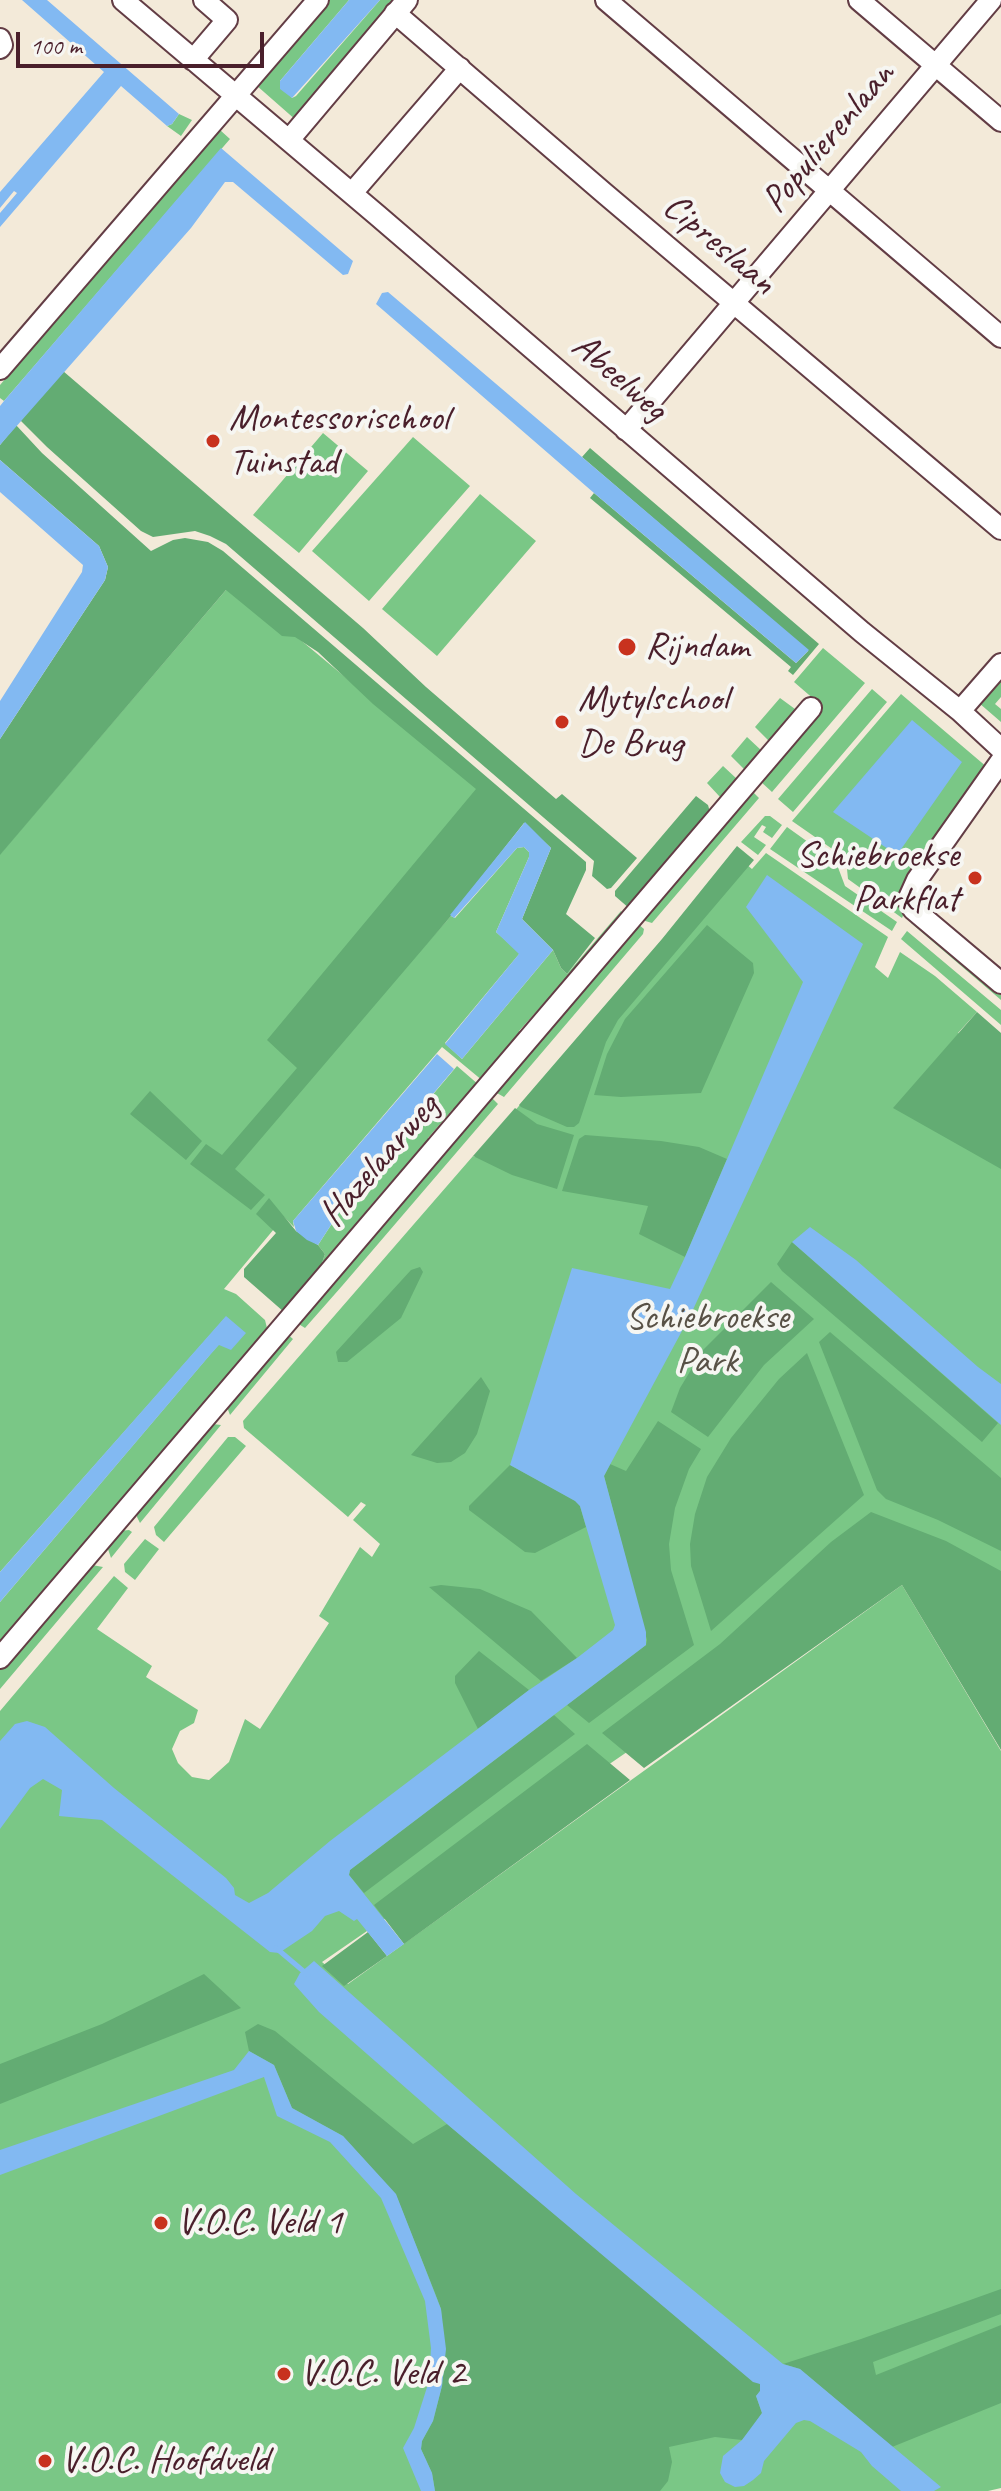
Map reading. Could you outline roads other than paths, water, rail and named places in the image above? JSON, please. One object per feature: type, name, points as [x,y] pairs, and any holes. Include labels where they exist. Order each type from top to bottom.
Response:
[{"type":"street","name":"Abeelweg","points":[[123,0],[1001,749]]},
{"type":"street","points":[[193,60],[227,20],[204,0]]},
{"type":"street","points":[[0,369],[318,0]]},
{"type":"street","points":[[606,0],[1001,337]]},
{"type":"street","points":[[859,0],[1001,121]]},
{"type":"street","name":"Populierenlaan","points":[[626,430],[991,0]]},
{"type":"street","points":[[289,140],[401,7]]},
{"type":"street","name":"Cipreslaan","points":[[401,7],[460,68],[1001,529]]},
{"type":"street","points":[[0,39],[0,48]]},
{"type":"street","points":[[352,193],[460,68]]},
{"type":"street","points":[[960,711],[1001,664]]},
{"type":"street","name":"Hazelaarweg","points":[[0,1658],[811,708]]},
{"type":"street","points":[[1001,761],[917,880],[908,900],[913,909],[1001,983]]},
{"type":"water","points":[[22,0],[47,0],[179,114],[167,126],[121,86],[0,227],[0,213],[17,193],[14,191],[0,208],[0,192],[104,72]]},
{"type":"water","points":[[349,0],[380,0],[292,98],[280,89],[280,81]]},
{"type":"water","points":[[221,148],[353,261],[348,274],[343,275],[233,182],[225,182],[191,228],[0,445],[0,406]]},
{"type":"water","points":[[388,292],[809,650],[796,663],[594,493],[376,304],[382,293]]},
{"type":"water","points":[[0,460],[99,546],[108,567],[105,580],[0,739],[0,701],[82,572],[83,565],[0,492]]},
{"type":"water","points":[[912,720],[962,762],[897,855],[833,812]]},
{"type":"water","points":[[525,822],[551,848],[522,919],[553,950],[462,1059],[445,1044],[519,954],[496,932],[529,852],[524,847],[517,848],[454,918],[450,915]]},
{"type":"water","points":[[767,875],[863,944],[690,1316],[604,1476],[646,1632],[646,1645],[350,1870],[349,1875],[404,1944],[387,1956],[357,1919],[354,1921],[339,1911],[325,1916],[312,1931],[279,1953],[270,1952],[102,1820],[59,1816],[62,1790],[43,1779],[30,1788],[0,1829],[0,1741],[15,1724],[27,1721],[45,1727],[114,1788],[226,1878],[235,1895],[249,1903],[268,1893],[330,1841],[613,1630],[615,1625],[580,1506],[510,1465],[572,1268],[670,1289],[685,1257],[803,982],[746,907]]},
{"type":"water","points":[[437,1054],[454,1069],[342,1202],[342,1208],[318,1245],[307,1240],[296,1231],[293,1221]]},
{"type":"water","points":[[810,1227],[856,1260],[1001,1384],[1001,1425],[792,1242]]},
{"type":"water","points":[[226,1316],[246,1333],[231,1350],[219,1345],[0,1602],[0,1572]]},
{"type":"water","points":[[314,1961],[576,2194],[783,2364],[800,2369],[941,2487],[934,2491],[901,2491],[861,2452],[804,2420],[796,2423],[764,2461],[761,2473],[753,2480],[735,2487],[725,2482],[720,2473],[723,2456],[742,2440],[762,2413],[756,2396],[760,2384],[753,2382],[447,2124],[319,2012],[294,1984],[300,1973]]},
{"type":"water","points":[[249,2051],[274,2065],[292,2108],[343,2136],[396,2194],[441,2309],[446,2349],[442,2386],[433,2421],[421,2449],[432,2473],[435,2491],[421,2491],[403,2448],[414,2428],[429,2381],[431,2348],[425,2301],[381,2198],[330,2142],[277,2116],[264,2077],[0,2175],[0,2150],[234,2070]]},
{"type":"waterway","points":[[276,1948],[308,1975]]},
{"type":"place","name":"Montessorischool Tuinstad","points":[[213,441]]},
{"type":"place","name":"Rijndam","points":[[627,647]]},
{"type":"place","name":"Mytylschool De Brug","points":[[562,722]]},
{"type":"place","name":"Schiebroekse Parkflat","points":[[975,878]]},
{"type":"place","name":"V.O.C. Veld 1","points":[[161,2223]]},
{"type":"place","name":"V.O.C. Veld 2","points":[[284,2374]]},
{"type":"place","name":"V.O.C. Hoofdveld","points":[[45,2461]]},
{"type":"park label","name":"Schiebroekse Park","points":[[707,1340]]}]
